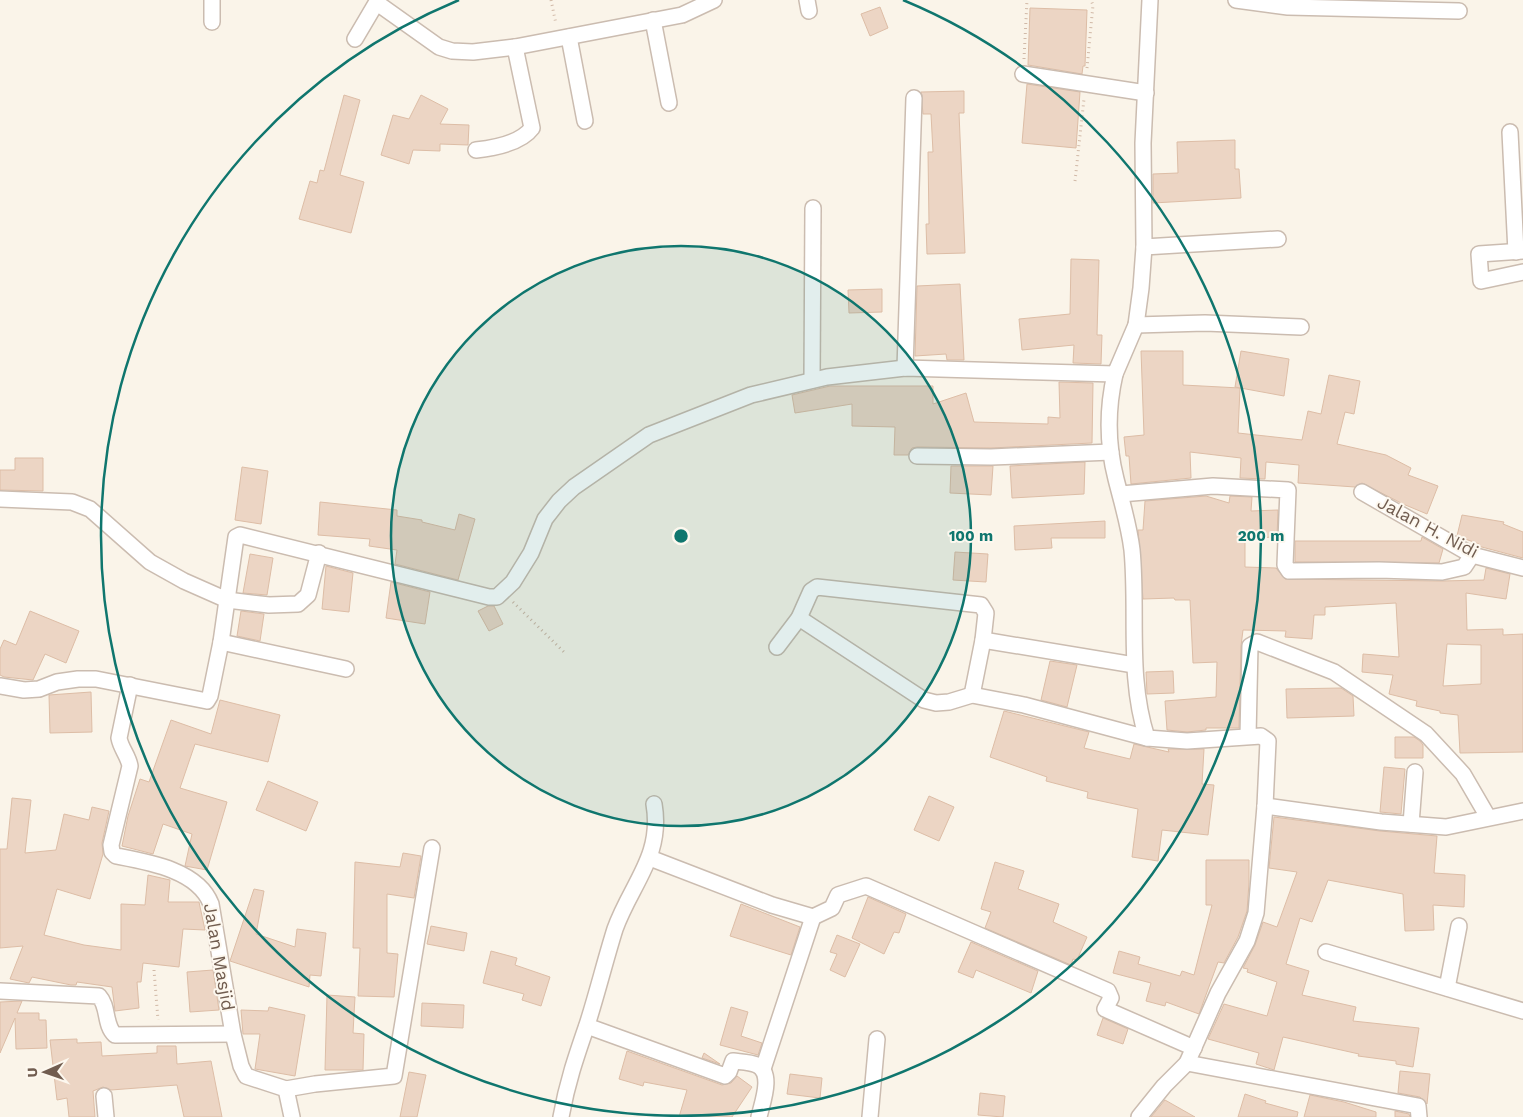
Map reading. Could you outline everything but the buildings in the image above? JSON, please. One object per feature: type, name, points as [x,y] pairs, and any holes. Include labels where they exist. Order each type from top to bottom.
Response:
[{"type":"street","points":[[212,0],[212,22]]},
{"type":"street","points":[[355,39],[377,1],[439,47],[452,51],[472,52],[515,48],[653,20],[714,0]]},
{"type":"street","points":[[1236,0],[1288,7],[1459,11]]},
{"type":"street","points":[[1147,738],[1138,702],[1134,665],[1132,551],[1111,452],[1109,401],[1115,374],[1136,325],[1144,247],[1143,143],[1150,2]]},
{"type":"street","points":[[653,20],[669,103]]},
{"type":"street","points":[[564,38],[585,121]]},
{"type":"street","points":[[476,150],[510,142],[530,132],[532,128],[515,48]]},
{"type":"street","points":[[1023,74],[1146,93]]},
{"type":"street","points":[[905,368],[914,98]]},
{"type":"street","points":[[1510,132],[1520,251],[1479,254],[1481,281],[1523,272]]},
{"type":"street","points":[[812,380],[813,208]]},
{"type":"street","points":[[1144,247],[1278,239]]},
{"type":"street","points":[[1136,325],[1178,323],[1301,327]]},
{"type":"street","points":[[0,686],[24,690],[39,690],[57,682],[78,678],[96,679],[206,701],[210,696],[221,642],[236,537],[240,534],[489,597],[497,597],[504,593],[513,582],[531,553],[545,519],[559,501],[574,487],[650,435],[751,395],[812,380],[905,368],[1115,374]]},
{"type":"street","points":[[917,456],[991,457],[1111,452]]},
{"type":"street","points":[[1121,494],[1213,486],[1288,490],[1285,565],[1289,571],[1379,570],[1442,572],[1464,567],[1472,555]]},
{"type":"street","name":"Jalan H. Nidi","points":[[1362,492],[1472,555],[1523,568]]},
{"type":"street","points":[[0,499],[72,502],[90,509],[150,562],[184,581],[227,600],[269,605],[298,604],[308,595],[319,553]]},
{"type":"street","points":[[777,647],[799,618],[810,591],[817,587],[981,605],[986,613],[972,695]]},
{"type":"street","points":[[799,618],[924,700],[936,703],[949,702],[972,695],[1024,705],[1147,738],[1187,740],[1261,736],[1268,741],[1265,806],[1256,913],[1253,926],[1218,993],[1187,1063],[1164,1086],[1139,1117]]},
{"type":"street","points":[[982,640],[1134,665]]},
{"type":"street","points":[[221,642],[346,670]]},
{"type":"street","points":[[1248,736],[1250,646],[1257,642],[1334,672],[1426,734],[1463,774],[1488,817]]},
{"type":"street","name":"Jalan Masjid","points":[[130,685],[119,738],[120,744],[129,758],[130,766],[111,846],[112,852],[116,856],[178,873],[207,894],[214,921],[233,1034],[241,1066],[246,1076],[286,1089]]},
{"type":"street","points":[[1411,824],[1415,772]]},
{"type":"street","points":[[561,1117],[566,1085],[587,1026],[615,930],[627,899],[650,858],[656,821],[654,804]]},
{"type":"street","points":[[1265,806],[1446,827],[1523,811]]},
{"type":"street","points":[[292,1117],[286,1089],[394,1076],[432,848]]},
{"type":"street","points":[[650,858],[772,905],[813,917],[832,908],[838,895],[866,886],[1108,991],[1111,998],[1105,1009],[1194,1048]]},
{"type":"street","points":[[759,1117],[766,1078],[763,1069],[813,917]]},
{"type":"street","points":[[1447,988],[1460,926]]},
{"type":"street","points":[[1326,952],[1523,1011]]},
{"type":"street","points":[[0,991],[98,996],[103,1001],[111,1031],[115,1035],[158,1033],[233,1034]]},
{"type":"street","points":[[587,1026],[725,1076],[729,1072],[733,1061],[756,1065],[763,1069]]},
{"type":"street","points":[[870,1117],[877,1038]]},
{"type":"street","points":[[1187,1063],[1418,1106],[1419,1117]]},
{"type":"street","points":[[104,1096],[106,1117]]},
{"type":"path","points":[[551,0],[564,38]]},
{"type":"path","points":[[1023,74],[1027,0]]},
{"type":"path","points":[[504,593],[565,652]]},
{"type":"path","points":[[154,970],[158,1033]]}]
